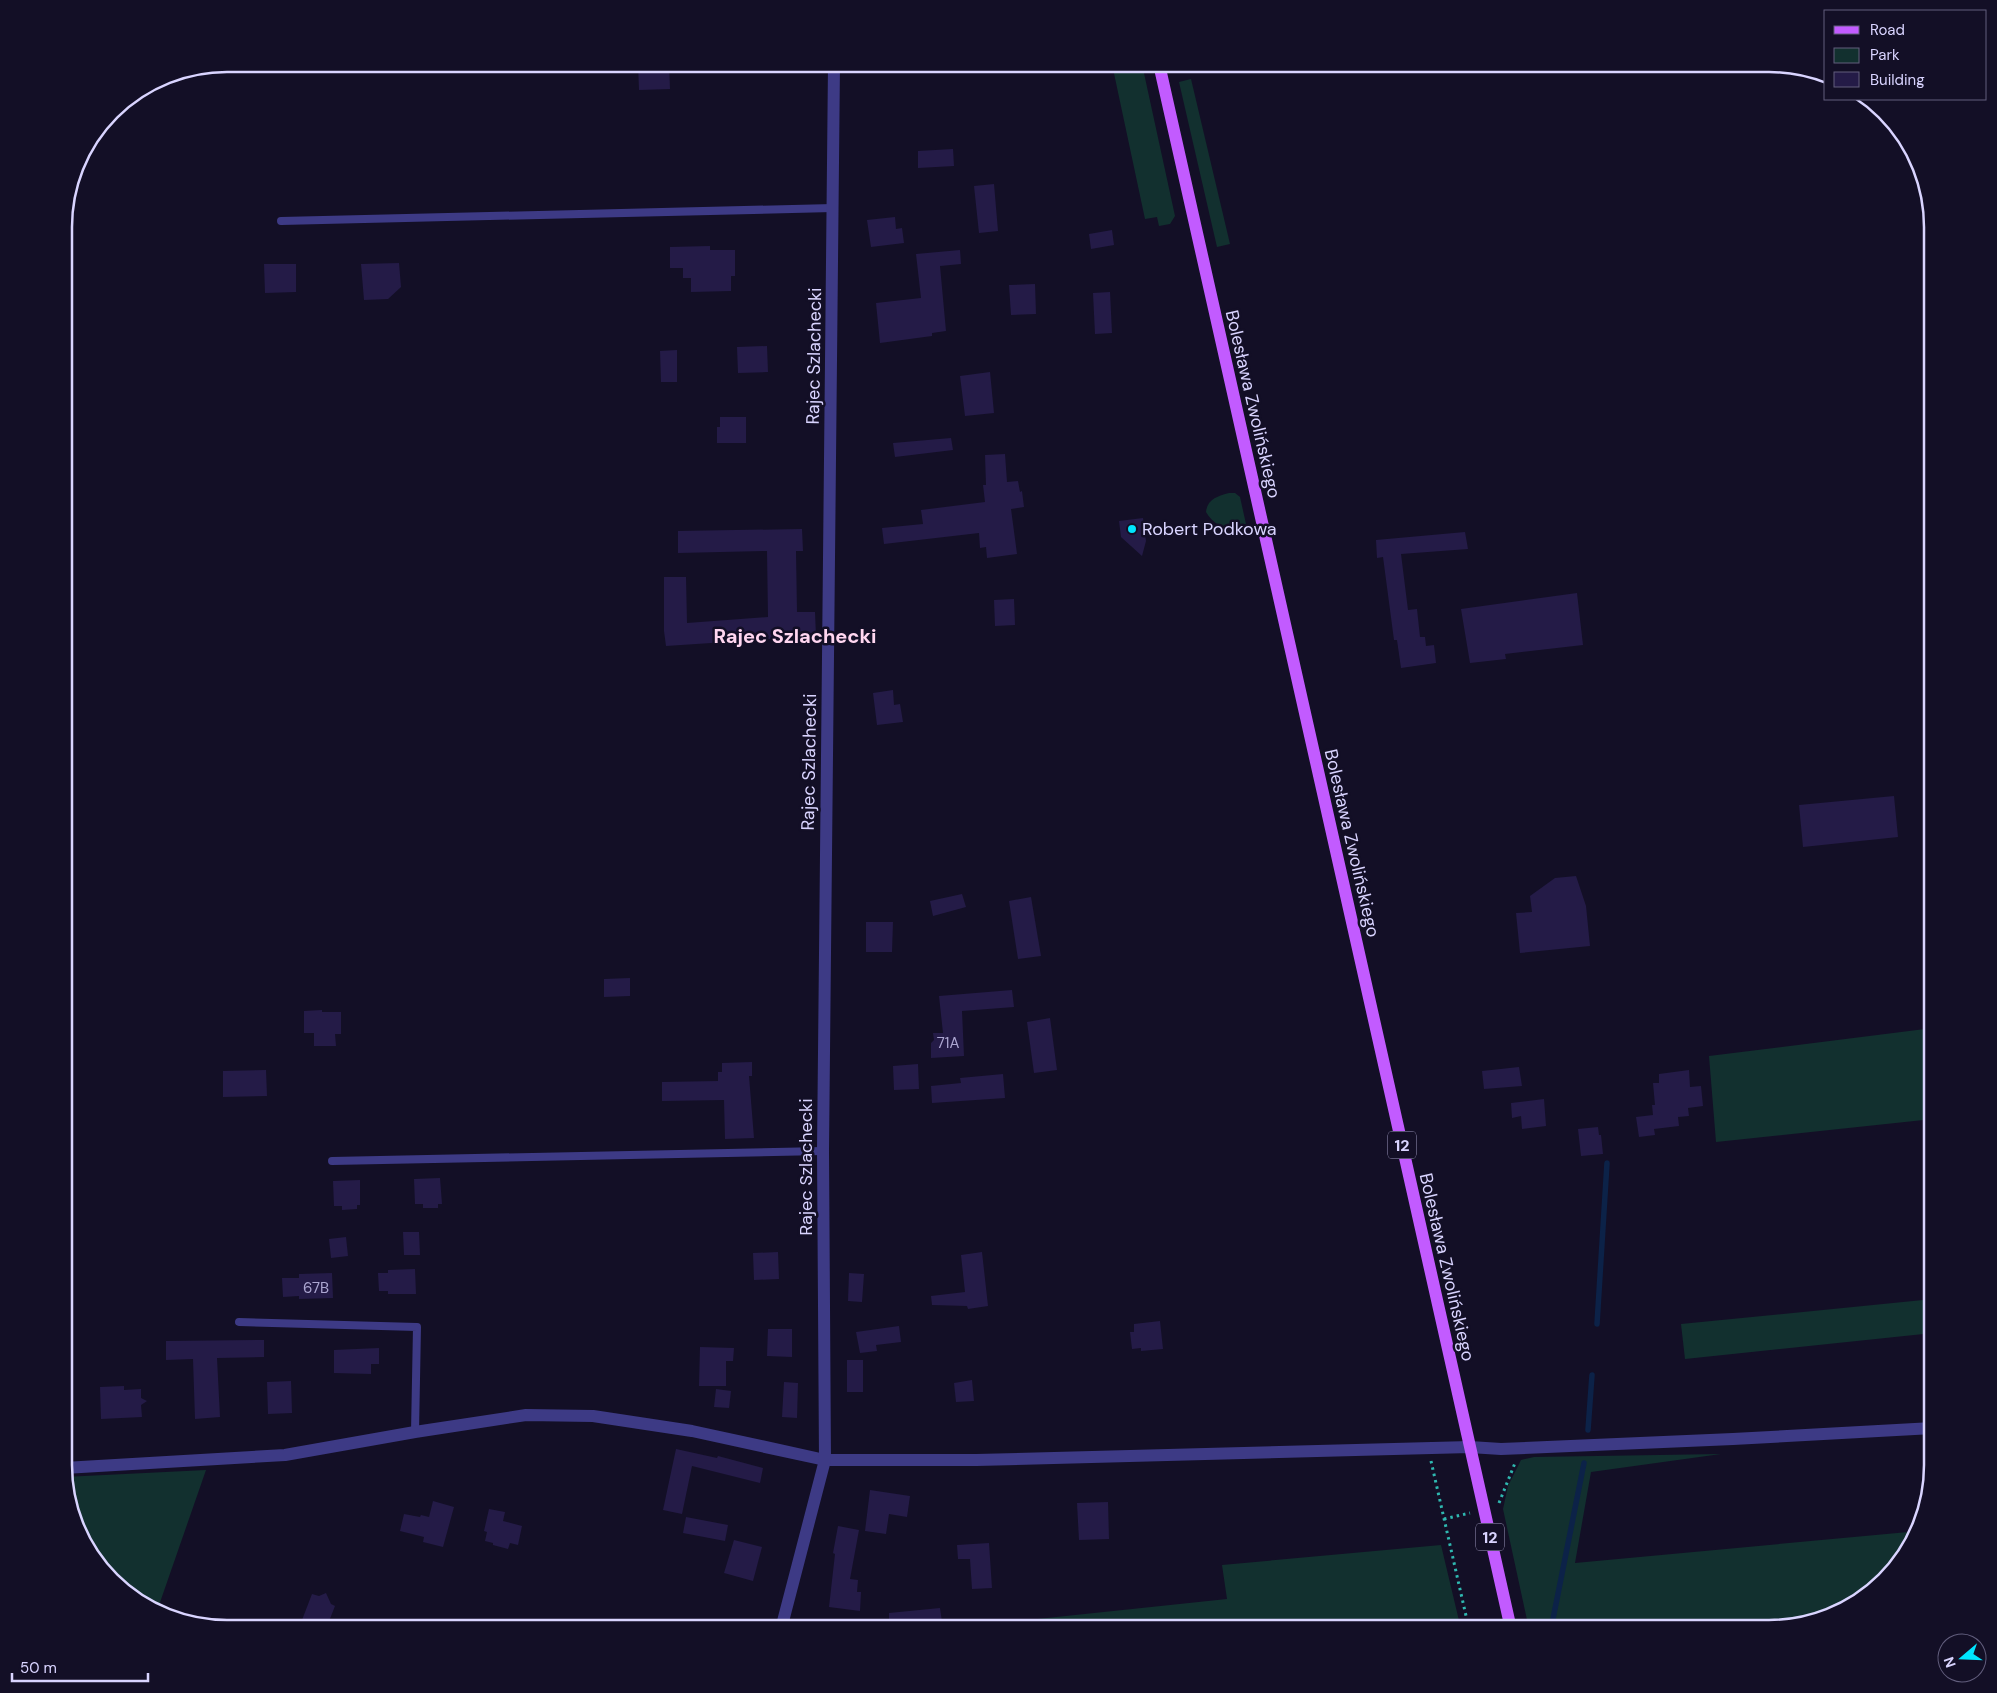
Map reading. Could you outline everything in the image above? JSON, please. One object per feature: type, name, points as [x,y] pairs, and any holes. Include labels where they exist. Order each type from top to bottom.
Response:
[{"type":"main road","name":"Bolesława Zwolińskiego","points":[[1161,72],[1509,1620]]},
{"type":"street","name":"Rajec Szlachecki","points":[[783,1620],[825,1460],[822,1151],[834,72]]},
{"type":"street","points":[[73,1468],[286,1456],[414,1432],[526,1416],[593,1416],[692,1431],[825,1460],[976,1460],[1470,1447],[1500,1449],[1723,1440],[1924,1429]]},
{"type":"lane","points":[[281,221],[833,208]]},
{"type":"lane","points":[[332,1161],[822,1151]]},
{"type":"lane","points":[[239,1322],[416,1327],[414,1432]]},
{"type":"path","points":[[1428,1448],[1467,1620]]},
{"type":"green space","points":[[1114,72],[1144,72],[1175,216],[1170,224],[1159,226],[1157,217],[1145,219]]},
{"type":"green space","points":[[1191,79],[1230,244],[1217,247],[1179,82]]},
{"type":"green space","points":[[1229,493],[1235,493],[1240,497],[1246,524],[1241,530],[1231,530],[1221,526],[1212,520],[1206,512],[1211,501]]},
{"type":"green space","points":[[1924,1029],[1924,1120],[1716,1142],[1709,1056]]},
{"type":"green space","points":[[1924,1300],[1924,1334],[1685,1359],[1681,1324]]},
{"type":"green space","points":[[1721,1454],[1591,1472],[1575,1563],[1910,1532],[1893,1560],[1864,1589],[1838,1605],[1800,1618],[1780,1620],[1527,1620],[1503,1509],[1508,1486],[1521,1460],[1534,1457]]},
{"type":"green space","points":[[206,1470],[159,1605],[125,1582],[104,1560],[84,1525],[75,1496],[73,1477]]},
{"type":"green space","points":[[1441,1545],[1459,1620],[1029,1620],[1227,1599],[1222,1565]]},
{"type":"building","points":[[638,72],[669,72],[670,89],[639,90]]},
{"type":"building","points":[[953,149],[954,166],[918,168],[918,151]]},
{"type":"building","points":[[994,184],[998,231],[979,233],[974,186]]},
{"type":"building","points":[[895,217],[896,229],[902,228],[904,243],[871,247],[867,220]]},
{"type":"building","points":[[1112,230],[1114,245],[1091,249],[1089,234]]},
{"type":"building","points":[[710,246],[710,250],[735,250],[735,276],[731,276],[731,291],[691,292],[691,278],[683,278],[683,268],[670,268],[670,247]]},
{"type":"building","points":[[960,250],[961,264],[940,266],[946,331],[932,333],[932,336],[880,343],[876,303],[921,298],[916,254]]},
{"type":"building","points":[[399,263],[401,287],[388,299],[364,300],[361,264]]},
{"type":"building","points":[[264,264],[296,264],[296,292],[265,293]]},
{"type":"building","points":[[1035,284],[1036,314],[1011,315],[1009,285]]},
{"type":"building","points":[[1110,292],[1112,333],[1095,334],[1093,293]]},
{"type":"building","points":[[767,346],[768,372],[738,373],[737,347]]},
{"type":"building","points":[[677,350],[677,382],[661,382],[660,351]]},
{"type":"building","points":[[990,372],[994,413],[965,416],[960,376]]},
{"type":"building","points":[[720,417],[746,417],[746,443],[717,443],[717,427],[720,427]]},
{"type":"building","points":[[951,438],[953,450],[895,457],[893,443]]},
{"type":"building","points":[[1005,454],[1007,482],[1018,481],[1020,492],[1022,491],[1024,507],[1011,509],[1017,554],[987,558],[986,547],[980,548],[979,533],[884,544],[882,528],[923,524],[921,510],[985,502],[983,485],[986,485],[985,455]]},
{"type":"building","name":"Robert Podkowa","points":[[1143,518],[1146,541],[1142,556],[1121,537],[1119,521]]},
{"type":"building","points":[[802,529],[803,551],[796,551],[797,612],[815,612],[816,636],[666,646],[664,631],[664,577],[686,577],[687,623],[768,617],[767,551],[678,553],[678,531]]},
{"type":"building","points":[[1465,532],[1468,549],[1401,554],[1408,610],[1417,609],[1420,637],[1425,637],[1426,646],[1434,645],[1436,663],[1401,668],[1397,640],[1394,640],[1383,557],[1377,558],[1376,540]]},
{"type":"building","points":[[1577,593],[1583,645],[1505,654],[1506,659],[1470,663],[1461,609]]},
{"type":"building","points":[[1014,599],[1015,625],[995,626],[994,600]]},
{"type":"building","points":[[893,690],[894,705],[900,704],[903,722],[877,725],[873,693]]},
{"type":"building","points":[[1894,796],[1898,837],[1803,847],[1799,805]]},
{"type":"building","points":[[1576,876],[1586,906],[1590,946],[1520,953],[1516,913],[1532,912],[1530,896],[1555,878]]},
{"type":"building","points":[[962,894],[966,907],[933,916],[930,901]]},
{"type":"building","points":[[1031,897],[1041,956],[1018,959],[1009,901]]},
{"type":"building","points":[[866,922],[893,922],[892,952],[866,952]]},
{"type":"building","points":[[630,978],[630,996],[604,997],[604,979]]},
{"type":"building","points":[[1012,990],[1014,1007],[962,1011],[964,1056],[931,1058],[931,1043],[934,1040],[933,1033],[943,1033],[939,996]]},
{"type":"building","points":[[322,1010],[322,1012],[341,1012],[341,1034],[335,1034],[336,1046],[314,1046],[314,1033],[304,1033],[304,1011]]},
{"type":"building","points":[[1050,1018],[1057,1070],[1034,1073],[1027,1022]]},
{"type":"building","points":[[752,1062],[752,1076],[749,1076],[754,1138],[725,1139],[724,1100],[662,1101],[662,1082],[718,1081],[718,1072],[722,1072],[722,1063]]},
{"type":"building","points":[[918,1064],[919,1089],[894,1090],[893,1066]]},
{"type":"building","points":[[1519,1067],[1522,1086],[1484,1089],[1482,1071]]},
{"type":"building","points":[[266,1070],[267,1096],[223,1097],[223,1071]]},
{"type":"building","points":[[1689,1070],[1690,1087],[1701,1086],[1703,1106],[1688,1108],[1689,1116],[1678,1117],[1679,1126],[1654,1129],[1655,1135],[1639,1137],[1636,1117],[1653,1115],[1652,1105],[1655,1105],[1653,1083],[1659,1083],[1659,1074]]},
{"type":"building","points":[[1003,1074],[1005,1098],[932,1103],[931,1086],[961,1083],[960,1078]]},
{"type":"building","points":[[1544,1099],[1546,1126],[1522,1129],[1521,1116],[1512,1118],[1511,1103]]},
{"type":"building","points":[[1598,1127],[1603,1154],[1581,1156],[1578,1129]]},
{"type":"building","points":[[440,1178],[442,1204],[438,1204],[438,1208],[423,1208],[423,1204],[415,1204],[414,1179]]},
{"type":"building","points":[[360,1180],[360,1205],[357,1205],[357,1209],[342,1210],[342,1206],[334,1206],[333,1181]]},
{"type":"building","points":[[403,1232],[419,1232],[420,1255],[404,1255]]},
{"type":"building","points":[[346,1237],[348,1256],[331,1258],[329,1239]]},
{"type":"building","points":[[778,1252],[779,1279],[754,1280],[753,1253]]},
{"type":"building","points":[[982,1252],[988,1306],[968,1309],[967,1306],[932,1305],[931,1296],[965,1292],[961,1255]]},
{"type":"building","points":[[415,1269],[416,1294],[388,1294],[388,1291],[379,1291],[378,1273],[388,1273],[388,1270]]},
{"type":"building","points":[[332,1273],[333,1298],[299,1299],[299,1296],[283,1297],[282,1278],[299,1278],[299,1274]]},
{"type":"building","points":[[849,1273],[864,1274],[862,1302],[848,1301]]},
{"type":"building","points":[[1160,1321],[1163,1349],[1141,1351],[1141,1348],[1132,1349],[1130,1332],[1134,1332],[1134,1324]]},
{"type":"building","points":[[899,1326],[901,1342],[876,1345],[877,1351],[860,1353],[856,1332]]},
{"type":"building","points":[[768,1329],[792,1329],[792,1357],[767,1356]]},
{"type":"building","points":[[264,1340],[264,1357],[217,1358],[220,1417],[195,1419],[193,1359],[166,1360],[166,1341]]},
{"type":"building","points":[[700,1347],[734,1348],[733,1361],[726,1361],[726,1386],[699,1386]]},
{"type":"building","points":[[379,1348],[379,1364],[371,1364],[371,1374],[334,1373],[334,1350]]},
{"type":"building","points":[[847,1360],[863,1360],[863,1392],[847,1392]]},
{"type":"building","points":[[972,1380],[974,1401],[956,1402],[954,1383]]},
{"type":"building","points":[[291,1381],[292,1413],[268,1414],[267,1382]]},
{"type":"building","points":[[784,1382],[798,1383],[797,1418],[782,1417]]},
{"type":"building","points":[[124,1386],[124,1390],[141,1389],[141,1398],[147,1401],[141,1405],[142,1417],[101,1419],[100,1387]]},
{"type":"building","points":[[716,1389],[731,1391],[729,1408],[714,1407]]},
{"type":"building","points":[[676,1449],[717,1458],[718,1456],[763,1468],[760,1483],[692,1466],[682,1514],[663,1510]]},
{"type":"building","points":[[870,1490],[910,1496],[907,1517],[889,1514],[886,1534],[865,1531]]},
{"type":"building","points":[[433,1501],[454,1507],[443,1547],[423,1542],[424,1537],[400,1531],[404,1514],[429,1517]]},
{"type":"building","points":[[1108,1502],[1109,1539],[1079,1540],[1077,1503]]},
{"type":"building","points":[[489,1509],[505,1512],[503,1521],[522,1526],[518,1545],[510,1543],[508,1549],[485,1541],[487,1532],[484,1531]]},
{"type":"building","points":[[686,1517],[728,1525],[725,1541],[683,1533]]},
{"type":"building","points":[[838,1526],[859,1530],[850,1579],[858,1580],[857,1592],[861,1592],[860,1611],[829,1607],[835,1554],[833,1553]]},
{"type":"building","points":[[734,1540],[762,1547],[753,1581],[724,1573]]},
{"type":"building","points":[[989,1543],[992,1588],[972,1589],[970,1559],[958,1559],[957,1545]]},
{"type":"building","points":[[326,1593],[331,1604],[335,1606],[330,1620],[302,1620],[312,1594],[319,1596]]},
{"type":"building","points":[[940,1608],[942,1620],[889,1620],[889,1613]]},
{"type":"waterway","points":[[1597,1324],[1607,1163]]},
{"type":"waterway","points":[[1588,1430],[1592,1375]]},
{"type":"waterway","points":[[1553,1620],[1584,1463]]},
{"type":"place","name":"Robert Podkowa","points":[[1132,529]]},
{"type":"district","name":"Rajec Szlachecki","points":[[795,636]]}]
